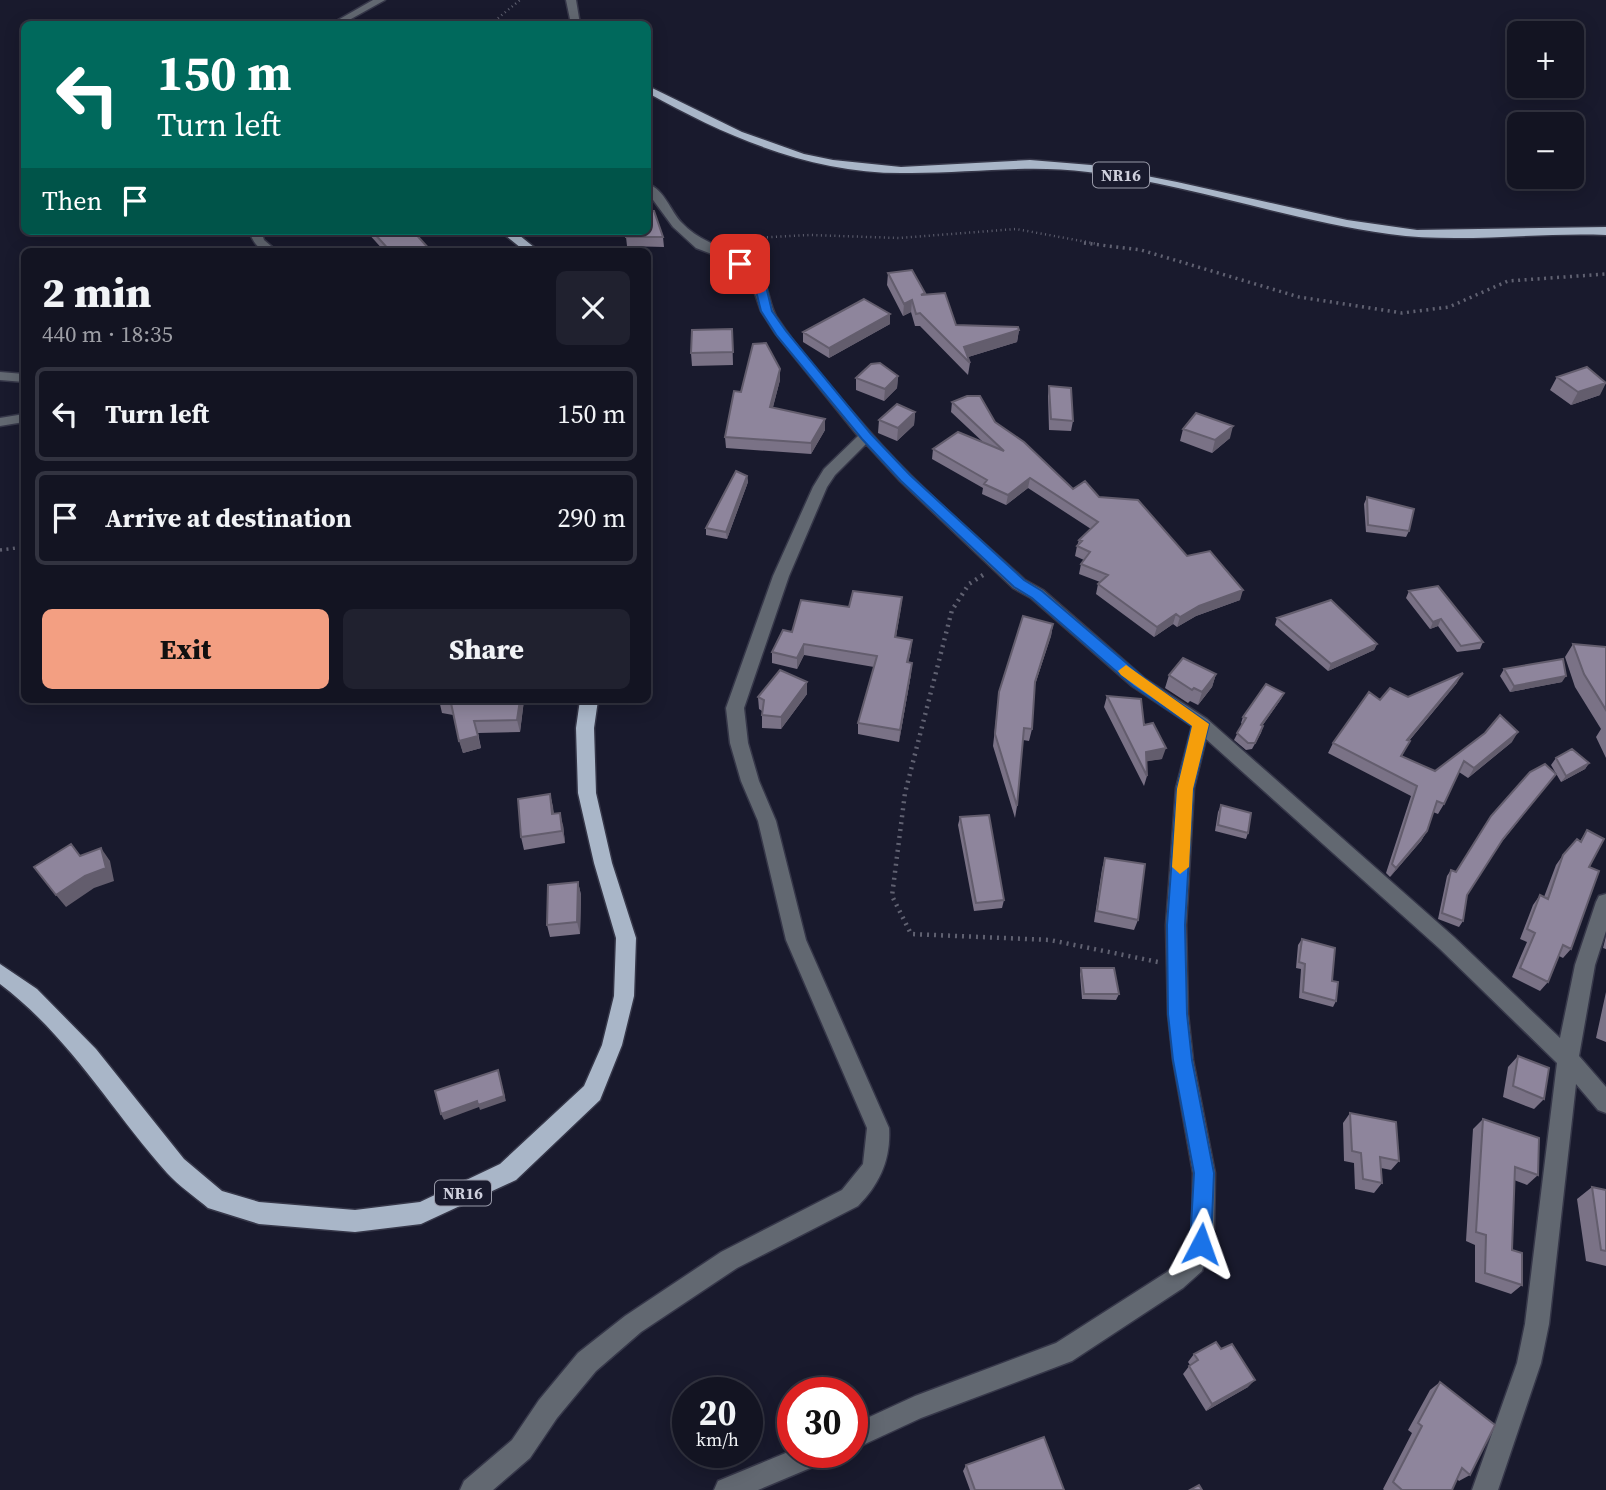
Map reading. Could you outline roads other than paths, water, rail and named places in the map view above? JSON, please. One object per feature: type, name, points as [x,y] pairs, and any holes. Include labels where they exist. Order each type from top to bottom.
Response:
[{"type":"main road","name":"NR16","points":[[651,91],[694,116],[754,143],[826,163],[899,170],[1049,164],[1142,178],[1332,222],[1417,234],[1463,236],[1562,229],[1606,231]]},
{"type":"main road","points":[[511,235],[529,248]]},
{"type":"main road","name":"NR16","points":[[0,973],[30,995],[89,1056],[176,1167],[216,1200],[259,1213],[355,1221],[421,1213],[508,1172],[592,1093],[612,1045],[624,996],[626,938],[603,863],[587,793],[585,728],[589,703]]},
{"type":"street","points":[[342,21],[380,0]]},
{"type":"street","points":[[571,0],[575,21]]},
{"type":"street","points":[[651,190],[677,225],[700,245],[729,256],[756,277],[767,311],[781,333],[866,436],[905,478],[999,565],[1139,682],[1201,724],[1506,997],[1569,1059],[1606,1103]]},
{"type":"street","points":[[256,235],[258,242],[266,248]]},
{"type":"street","points":[[0,376],[21,378]]},
{"type":"street","points":[[0,422],[21,418]]},
{"type":"street","points":[[473,1490],[521,1449],[548,1409],[587,1362],[633,1324],[729,1260],[849,1198],[864,1186],[873,1169],[880,1146],[878,1128],[796,940],[767,821],[750,782],[738,743],[735,708],[781,576],[820,486],[829,471],[866,436]]},
{"type":"street","points":[[868,1430],[915,1408],[1063,1352],[1192,1267],[1203,1229],[1204,1173],[1183,1060],[1178,1014],[1176,925],[1185,789],[1201,724]]},
{"type":"street","points":[[1485,1490],[1529,1363],[1537,1324],[1569,1059],[1585,965],[1606,902]]},
{"type":"street","points":[[727,1490],[780,1468]]}]
